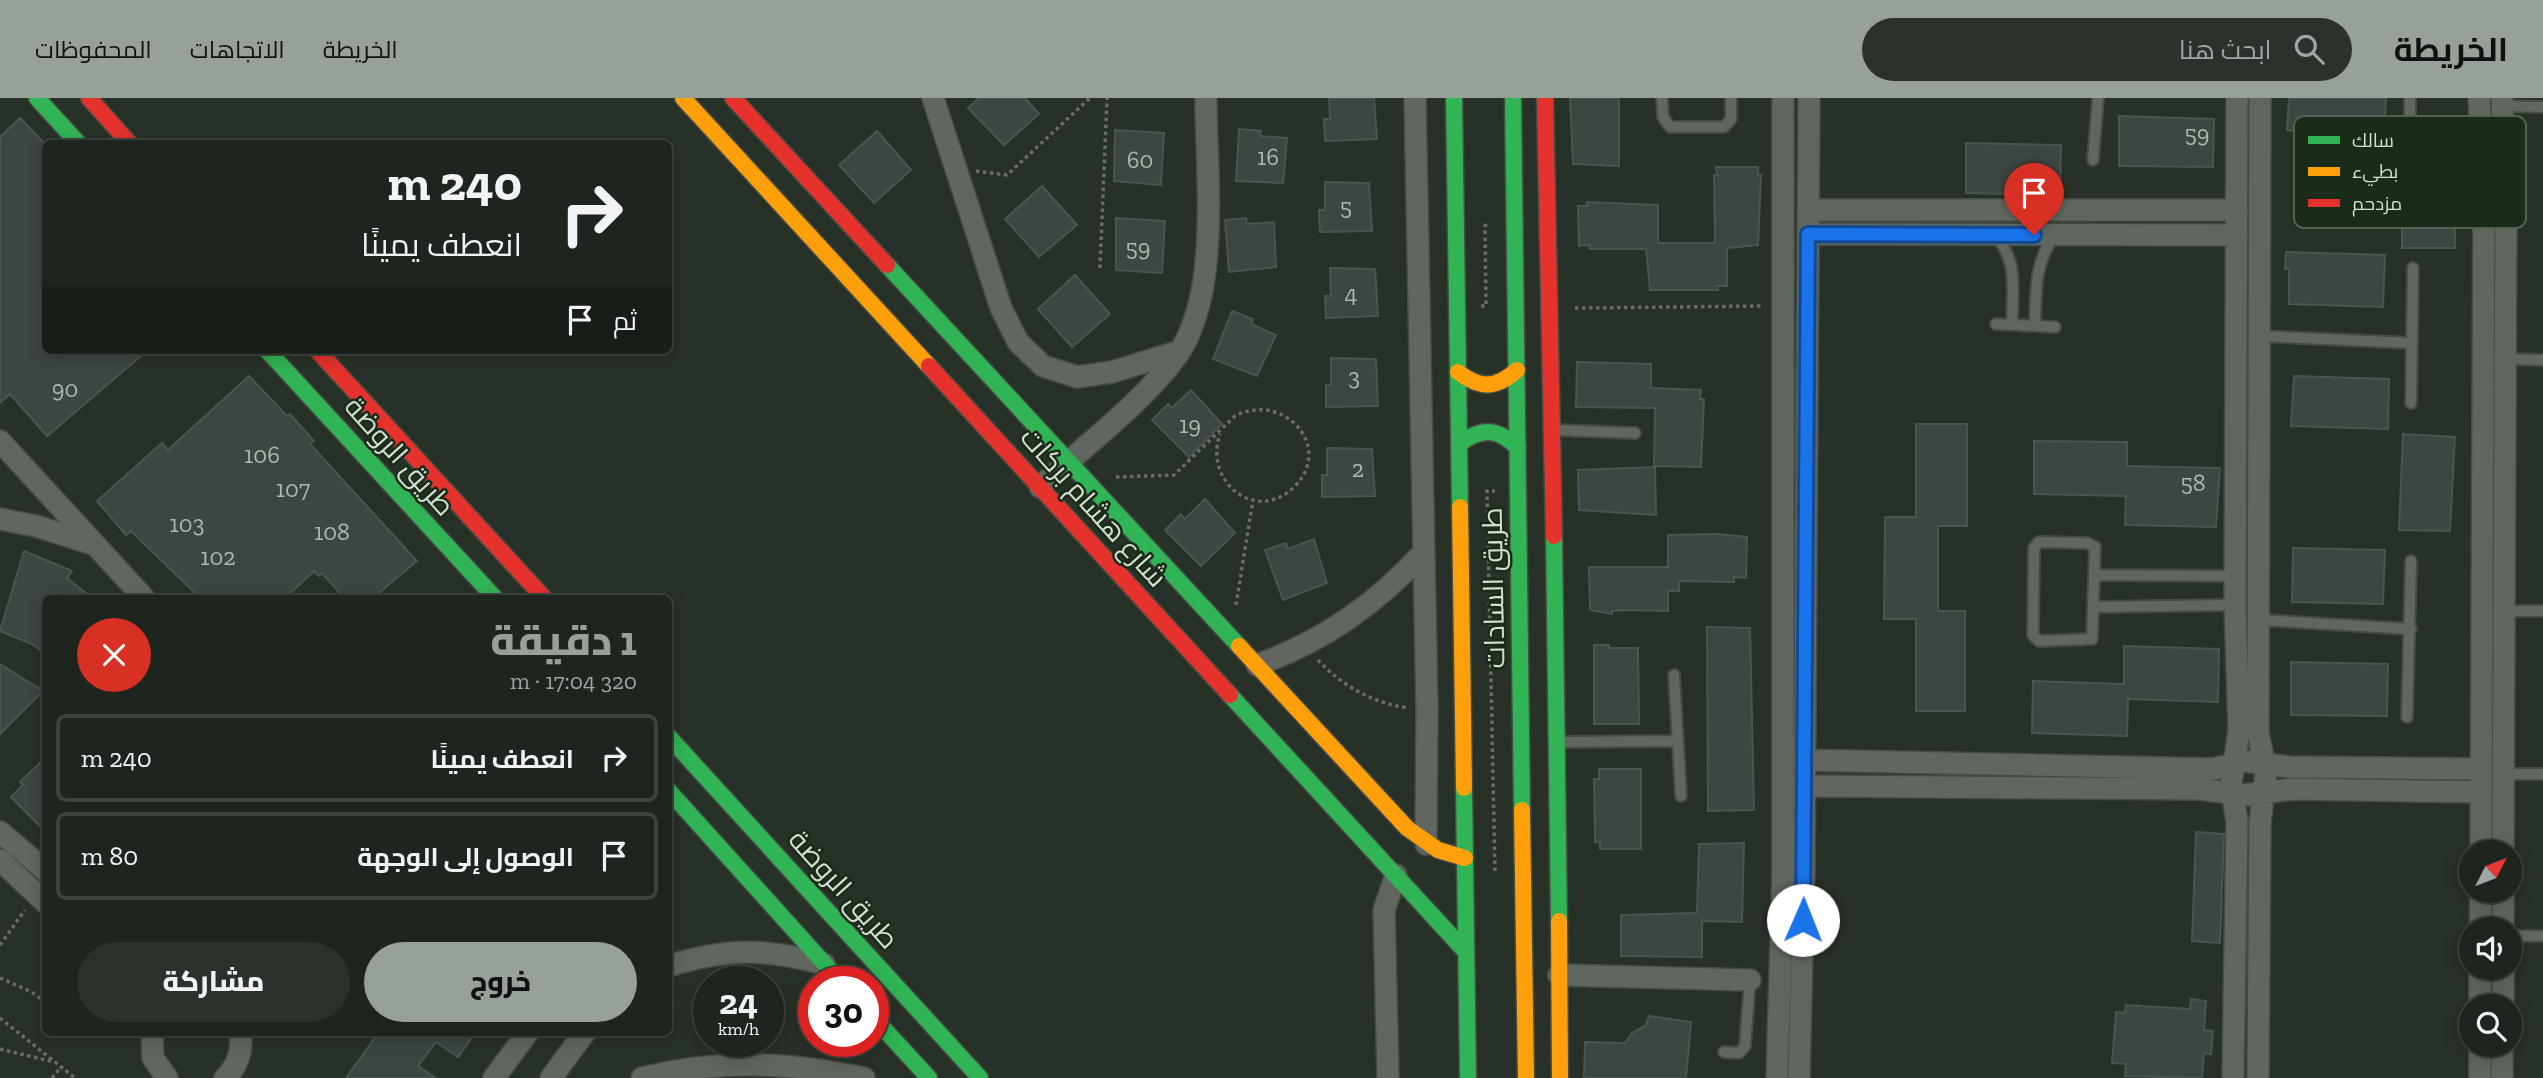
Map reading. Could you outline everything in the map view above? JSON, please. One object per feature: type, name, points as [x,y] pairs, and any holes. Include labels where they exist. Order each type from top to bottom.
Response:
[{"type":"street","points":[[37,98],[75,140]]},
{"type":"street","points":[[89,98],[126,140]]},
{"type":"street","name":"شارع هشام بركات","points":[[683,98],[1040,487],[1406,870],[1466,952]]},
{"type":"street","name":"شارع هشام بركات","points":[[733,98],[1407,828],[1426,844],[1465,858]]},
{"type":"street","points":[[933,98],[1001,308],[1018,342],[1043,366],[1077,377],[1112,372],[1180,351]]},
{"type":"street","points":[[1040,487],[1162,374],[1180,351],[1196,318],[1205,283],[1206,98]]},
{"type":"street","points":[[1388,1078],[1384,910],[1406,870],[1426,844],[1427,710],[1415,98]]},
{"type":"street","name":"طريق السادات","points":[[1454,98],[1468,1078]]},
{"type":"street","name":"طريق السادات","points":[[1513,98],[1518,491],[1541,838],[1526,1078]]},
{"type":"street","points":[[1545,98],[1558,742],[1541,838],[1559,975],[1559,1078]]},
{"type":"street","points":[[1783,98],[1782,307],[1793,695],[1793,869],[1799,1078]]},
{"type":"street","points":[[1777,1078],[1793,869],[1804,786],[1804,760],[1793,695],[1807,309],[1809,98]]},
{"type":"street","points":[[2233,1078],[2237,821],[2233,794],[2239,730],[2235,606],[2237,98]]},
{"type":"street","points":[[2258,1078],[2260,823],[2266,793],[2265,762],[2258,732],[2261,620],[2260,98]]},
{"type":"street","points":[[2479,98],[2480,116]]},
{"type":"street","points":[[1783,134],[1809,135]]},
{"type":"street","points":[[1808,210],[2237,210]]},
{"type":"street","points":[[2481,840],[2484,228]]},
{"type":"street","points":[[2503,840],[2506,228]]},
{"type":"street","points":[[1808,234],[2237,235]]},
{"type":"street","points":[[1782,307],[1807,309]]},
{"type":"street","name":"طريق الروضة","points":[[276,354],[492,595]]},
{"type":"street","name":"طريق الروضة","points":[[321,354],[541,595]]},
{"type":"street","points":[[1458,372],[1472,384],[1489,387],[1505,383],[1517,370]]},
{"type":"street","points":[[1459,444],[1473,433],[1490,430],[1506,436],[1518,448]]},
{"type":"street","points":[[0,441],[141,595]]},
{"type":"street","points":[[0,519],[36,526],[95,545]]},
{"type":"street","points":[[1256,665],[1306,645],[1370,605],[1424,552]]},
{"type":"street","name":"طريق الروضة","points":[[672,740],[980,1078]]},
{"type":"street","points":[[1804,760],[2203,769],[2234,763],[2265,762],[2289,767],[2481,769]]},
{"type":"street","points":[[1804,786],[2200,789],[2233,794],[2293,789],[2481,792]]},
{"type":"street","points":[[672,794],[825,964]]},
{"type":"street","points":[[0,832],[42,868]]},
{"type":"street","points":[[0,860],[41,899]]},
{"type":"street","points":[[672,965],[706,956],[743,951],[780,952],[825,964]]},
{"type":"street","points":[[1559,975],[1750,980]]},
{"type":"street","points":[[889,1034],[929,1078]]},
{"type":"street","points":[[152,1036],[150,1068],[167,1078]]},
{"type":"street","points":[[494,1078],[524,1036]]},
{"type":"street","points":[[551,1078],[582,1036]]},
{"type":"street","points":[[225,1078],[235,1067],[241,1038]]},
{"type":"street","points":[[241,1038],[251,1078]]},
{"type":"street","points":[[2480,1057],[2480,1078]]},
{"type":"street","points":[[2502,1057],[2502,1078]]},
{"type":"street","points":[[642,1078],[686,1068],[746,1062],[806,1066],[864,1078]]},
{"type":"lane","points":[[1662,98],[1662,117],[1670,127],[1724,127],[1731,119],[1731,98]]},
{"type":"lane","points":[[2093,160],[2098,98]]},
{"type":"lane","points":[[2410,98],[2410,116]]},
{"type":"lane","points":[[2502,102],[2543,107]]},
{"type":"lane","points":[[1993,234],[2006,250],[2012,269],[2012,324]]},
{"type":"lane","points":[[2035,326],[2037,272],[2043,252],[2055,235]]},
{"type":"lane","points":[[2411,403],[2413,268]]},
{"type":"lane","points":[[1996,324],[2055,327]]},
{"type":"lane","points":[[2260,336],[2411,343]]},
{"type":"lane","points":[[2505,359],[2543,360]]},
{"type":"lane","points":[[1550,430],[1635,433]]},
{"type":"lane","points":[[2036,543],[2093,544],[2094,607],[2093,637],[2089,641],[2039,640],[2033,635],[2036,543]]},
{"type":"lane","points":[[2407,717],[2411,629],[2410,561]]},
{"type":"lane","points":[[2094,575],[2235,576]]},
{"type":"lane","points":[[2094,607],[2235,606]]},
{"type":"lane","points":[[2504,611],[2543,611]]},
{"type":"lane","points":[[2261,620],[2411,629]]},
{"type":"lane","points":[[1674,675],[1681,796]]},
{"type":"lane","points":[[1558,742],[1677,741]]},
{"type":"lane","points":[[2504,774],[2543,774]]},
{"type":"lane","points":[[2522,936],[2543,936]]},
{"type":"lane","points":[[1724,1052],[1739,1053],[1745,1046],[1750,980]]},
{"type":"path","points":[[955,168],[1007,175],[1090,98]]},
{"type":"path","points":[[1100,268],[1107,98]]},
{"type":"path","points":[[1548,308],[1782,307]]},
{"type":"path","points":[[1082,479],[1174,475],[1235,416],[1255,408],[1267,408],[1288,416],[1303,433],[1308,455],[1302,477],[1295,486],[1276,498],[1253,500],[1234,491],[1220,475],[1215,454],[1220,433]]},
{"type":"path","points":[[1494,871],[1487,491],[1518,491]]},
{"type":"path","points":[[1231,638],[1253,500]]},
{"type":"path","points":[[1306,645],[1329,673],[1359,693],[1392,706],[1427,710]]},
{"type":"path","points":[[0,945],[41,899]]},
{"type":"path","points":[[0,978],[25,988],[42,1000]]},
{"type":"path","points":[[0,1018],[75,1078]]},
{"type":"path","points":[[0,1049],[56,1062]]},
{"type":"path","points":[[52,1078],[61,1067]]},
{"type":"building","points":[[979,98],[1025,98],[1039,114],[1004,145],[968,108]]},
{"type":"building","points":[[1329,98],[1374,98],[1377,139],[1325,141],[1324,119],[1330,119]]},
{"type":"building","points":[[1570,98],[1619,98],[1619,166],[1573,164]]},
{"type":"building","points":[[2289,98],[2386,98],[2385,116],[2294,116],[2294,130],[2287,130]]},
{"type":"building","points":[[2119,116],[2214,119],[2213,167],[2119,166]]},
{"type":"building","points":[[20,118],[42,141],[42,354],[143,354],[47,436],[10,394],[0,403],[0,137]]},
{"type":"building","points":[[1239,129],[1261,131],[1260,136],[1287,138],[1283,183],[1236,181]]},
{"type":"building","points":[[1115,130],[1164,133],[1161,185],[1114,181]]},
{"type":"building","points":[[877,131],[911,170],[874,203],[839,165]]},
{"type":"building","points":[[1966,143],[2061,145],[2060,195],[1966,193]]},
{"type":"building","points":[[1716,167],[1758,167],[1758,175],[1761,175],[1758,245],[1727,248],[1727,286],[1717,286],[1718,290],[1650,290],[1646,249],[1590,249],[1590,245],[1579,246],[1578,206],[1587,206],[1587,202],[1658,205],[1658,243],[1715,243]]},
{"type":"building","points":[[1325,182],[1369,183],[1372,231],[1320,232],[1319,210],[1325,210]]},
{"type":"building","points":[[1042,186],[1077,225],[1039,257],[1005,219]]},
{"type":"building","points":[[1116,218],[1165,221],[1162,273],[1116,270]]},
{"type":"building","points":[[1246,218],[1247,224],[1274,222],[1276,267],[1229,272],[1225,220]]},
{"type":"building","points":[[2402,228],[2455,228],[2455,248],[2402,248]]},
{"type":"building","points":[[2286,252],[2385,255],[2383,307],[2289,304]]},
{"type":"building","points":[[1330,268],[1375,269],[1378,316],[1326,318],[1325,296],[1331,296]]},
{"type":"building","points":[[1075,275],[1110,314],[1072,347],[1038,309]]},
{"type":"building","points":[[1232,311],[1253,319],[1251,324],[1276,335],[1257,376],[1213,359]]},
{"type":"building","points":[[1331,358],[1376,359],[1378,406],[1326,407],[1326,385],[1331,385]]},
{"type":"building","points":[[1577,362],[1651,364],[1651,388],[1701,390],[1700,399],[1704,399],[1701,467],[1654,466],[1655,408],[1576,407]]},
{"type":"building","points":[[249,376],[287,416],[290,414],[314,441],[310,444],[417,561],[377,595],[341,595],[322,573],[319,576],[314,571],[288,595],[197,595],[131,531],[126,535],[97,501],[162,443],[168,450]]},
{"type":"building","points":[[2294,376],[2389,379],[2388,429],[2291,426]]},
{"type":"building","points":[[1191,390],[1222,424],[1189,457],[1152,420],[1168,404],[1172,408]]},
{"type":"building","points":[[1916,424],[1967,424],[1967,526],[1938,526],[1938,611],[1965,611],[1965,711],[1916,711],[1916,619],[1884,619],[1885,517],[1916,517]]},
{"type":"building","points":[[2403,434],[2455,437],[2450,531],[2399,530]]},
{"type":"building","points":[[2034,441],[2127,442],[2127,466],[2220,468],[2216,527],[2125,525],[2126,496],[2034,494]]},
{"type":"building","points":[[1327,448],[1372,449],[1375,496],[1322,497],[1322,475],[1327,475]]},
{"type":"building","points":[[1655,467],[1656,515],[1579,510],[1578,470]]},
{"type":"building","points":[[1205,499],[1235,533],[1201,566],[1165,530],[1181,514],[1185,519]]},
{"type":"building","points":[[1717,534],[1747,537],[1746,578],[1734,577],[1734,582],[1679,581],[1679,591],[1668,591],[1668,611],[1624,610],[1612,611],[1612,614],[1590,610],[1589,567],[1668,567],[1668,535]]},
{"type":"building","points":[[1314,539],[1327,583],[1283,600],[1265,550],[1286,543],[1288,549]]},
{"type":"building","points":[[2293,548],[2385,550],[2383,604],[2292,602]]},
{"type":"building","points":[[24,551],[72,571],[67,578],[88,595],[42,595],[42,651],[32,644],[0,631]]},
{"type":"building","points":[[1707,627],[1750,628],[1754,810],[1708,811]]},
{"type":"building","points":[[1594,645],[1638,648],[1639,724],[1594,724]]},
{"type":"building","points":[[2124,646],[2219,649],[2218,702],[2128,699],[2127,736],[2032,733],[2033,681],[2124,684]]},
{"type":"building","points":[[2291,662],[2388,664],[2387,716],[2291,715]]},
{"type":"building","points":[[0,664],[42,692],[0,734]]},
{"type":"building","points":[[42,761],[42,828],[11,797],[23,785],[20,782]]},
{"type":"building","points":[[1599,769],[1641,769],[1641,849],[1600,849],[1600,842],[1595,842],[1594,779],[1599,779]]},
{"type":"building","points":[[2196,832],[2224,834],[2220,943],[2192,941]]},
{"type":"building","points":[[1744,843],[1742,922],[1702,921],[1702,957],[1621,956],[1621,915],[1697,913],[1699,844]]},
{"type":"building","points":[[2191,999],[2206,1001],[2204,1030],[2213,1031],[2211,1054],[2204,1053],[2202,1078],[2125,1076],[2126,1064],[2112,1063],[2116,1012],[2125,1013],[2126,1005],[2190,1009]]},
{"type":"building","points":[[1649,1016],[1691,1022],[1686,1078],[1584,1078],[1585,1042],[1625,1043],[1632,1033],[1646,1025]]},
{"type":"building","points":[[376,1036],[473,1036],[458,1057],[436,1042],[418,1066],[436,1078],[346,1078]]},
{"type":"traffic: fast","points":[[37,98],[75,140]]},
{"type":"traffic: fast","points":[[1454,98],[1460,507]]},
{"type":"traffic: fast","points":[[1513,98],[1522,810]]},
{"type":"traffic: fast","points":[[887,265],[1239,646]]},
{"type":"traffic: fast","points":[[271,354],[492,595]]},
{"type":"traffic: fast","points":[[1459,444],[1467,438],[1490,432],[1497,433],[1518,448]]},
{"type":"traffic: fast","points":[[1554,536],[1559,921]]},
{"type":"traffic: fast","points":[[1230,695],[1466,952]]},
{"type":"traffic: fast","points":[[672,740],[980,1078]]},
{"type":"traffic: fast","points":[[1464,788],[1468,1078]]},
{"type":"traffic: fast","points":[[672,794],[827,966]]},
{"type":"traffic: fast","points":[[889,1034],[929,1078]]},
{"type":"traffic: slow","points":[[683,98],[929,366]]},
{"type":"traffic: slow","points":[[1458,372],[1474,382],[1488,384],[1502,381],[1517,370]]},
{"type":"traffic: slow","points":[[1460,507],[1464,788]]},
{"type":"traffic: slow","points":[[1239,646],[1407,828],[1438,850],[1465,858]]},
{"type":"traffic: slow","points":[[1522,810],[1526,1078]]},
{"type":"traffic: slow","points":[[1559,921],[1560,1078]]},
{"type":"traffic: jam","points":[[89,98],[126,140]]},
{"type":"traffic: jam","points":[[733,98],[887,265]]},
{"type":"traffic: jam","points":[[1545,98],[1554,536]]},
{"type":"traffic: jam","points":[[321,354],[541,595]]},
{"type":"traffic: jam","points":[[929,366],[1230,695]]},
{"type":"route","points":[[1803,920],[1808,234],[2034,235]]}]
